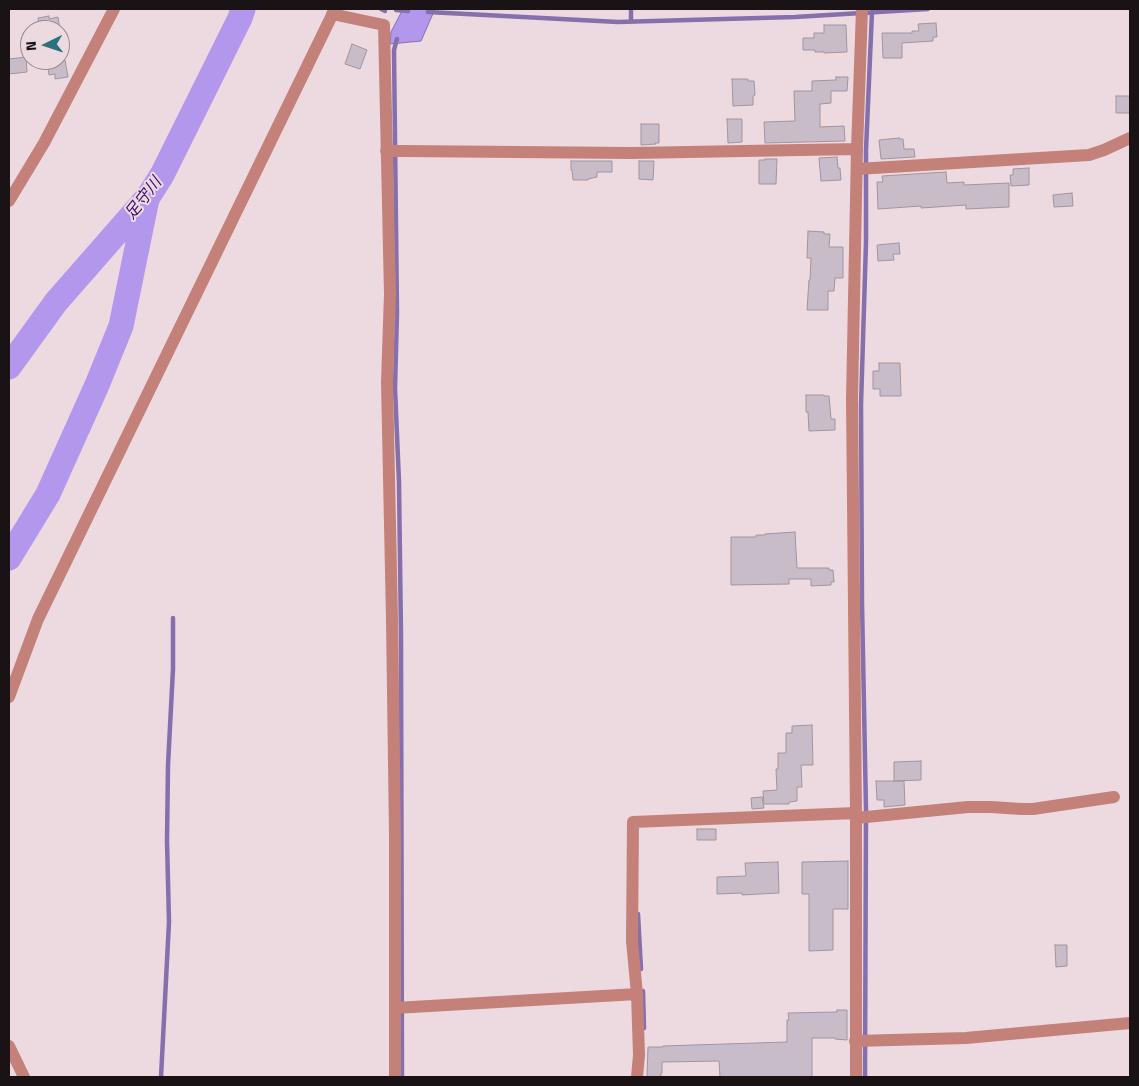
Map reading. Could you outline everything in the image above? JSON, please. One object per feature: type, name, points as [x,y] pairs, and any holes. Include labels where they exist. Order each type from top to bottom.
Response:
[{"type":"street","points":[[9,201],[44,143],[114,9]]},
{"type":"street","points":[[9,698],[38,619],[334,11],[384,25],[392,151],[387,382],[400,1008],[395,1077]]},
{"type":"street","points":[[856,1077],[862,1041],[861,817],[852,399],[863,168],[857,149],[862,13]]},
{"type":"street","points":[[863,168],[1089,155],[1130,138]]},
{"type":"street","points":[[392,151],[632,153],[857,149]]},
{"type":"street","points":[[636,1077],[639,1055],[637,994],[632,941],[633,822],[861,817],[991,807],[1020,809],[1114,797]]},
{"type":"street","points":[[400,1008],[637,994]]},
{"type":"street","points":[[862,1041],[966,1038],[1130,1023]]},
{"type":"street","points":[[9,1046],[24,1077]]},
{"type":"shaded area","points":[[403,9],[435,9],[421,41],[390,44],[391,32]]},
{"type":"building","points":[[49,16],[49,19],[58,17],[58,20],[38,20],[38,18]]},
{"type":"building","points":[[936,23],[937,37],[933,37],[933,41],[902,43],[902,58],[883,58],[882,33],[912,33],[912,31],[919,31],[918,24]]},
{"type":"building","points":[[824,25],[846,25],[847,52],[824,53],[815,52],[815,50],[803,50],[803,38],[814,38],[814,33],[824,33]]},
{"type":"building","points":[[352,44],[367,50],[360,69],[345,64]]},
{"type":"building","points":[[20,58],[20,70],[27,70],[27,72],[9,74],[9,59]]},
{"type":"building","points":[[48,70],[67,70],[68,77],[55,79],[55,74],[49,75]]},
{"type":"building","points":[[836,77],[848,77],[847,91],[831,91],[831,103],[820,104],[820,127],[844,126],[845,141],[765,143],[764,122],[795,121],[794,91],[812,91],[812,81],[836,80]]},
{"type":"building","points":[[732,79],[754,81],[755,95],[753,96],[753,105],[733,106]]},
{"type":"building","points":[[1116,96],[1130,96],[1130,113],[1116,113]]},
{"type":"building","points":[[727,119],[742,119],[742,142],[728,143]]},
{"type":"building","points":[[641,124],[659,124],[659,143],[641,145]]},
{"type":"building","points":[[903,139],[904,149],[914,149],[915,157],[881,159],[879,140]]},
{"type":"building","points":[[837,157],[841,180],[821,181],[819,158]]},
{"type":"building","points":[[777,159],[776,184],[759,184],[759,160]]},
{"type":"building","points":[[571,161],[612,161],[612,172],[597,172],[597,177],[588,180],[573,180]]},
{"type":"building","points":[[639,161],[654,161],[653,180],[639,179]]},
{"type":"building","points":[[1029,168],[1029,185],[1011,186],[1010,175],[1013,175],[1013,169]]},
{"type":"building","points":[[946,172],[947,183],[964,182],[964,185],[1009,183],[1009,207],[966,209],[966,205],[878,209],[877,182],[883,182],[882,176]]},
{"type":"building","points":[[1072,193],[1073,206],[1054,207],[1053,195]]},
{"type":"building","points":[[808,231],[830,234],[829,247],[843,247],[843,278],[835,278],[834,291],[828,291],[828,310],[807,310],[811,258],[807,258]]},
{"type":"building","points":[[899,243],[900,254],[893,254],[894,260],[878,261],[877,245]]},
{"type":"building","points":[[879,363],[900,363],[901,396],[880,396],[880,389],[873,389],[873,371],[879,371]]},
{"type":"building","points":[[806,395],[829,396],[831,419],[835,419],[835,430],[809,431]]},
{"type":"building","points":[[795,532],[797,568],[829,568],[829,570],[833,570],[834,582],[831,582],[831,585],[811,586],[811,579],[789,579],[789,584],[731,585],[731,537],[756,537],[756,535]]},
{"type":"building","points":[[812,725],[813,765],[801,765],[802,787],[797,787],[797,801],[789,802],[789,804],[764,804],[763,791],[777,790],[776,769],[778,769],[778,753],[786,753],[786,733],[792,733],[792,726]]},
{"type":"building","points":[[921,761],[921,780],[894,781],[894,762]]},
{"type":"building","points":[[876,781],[904,781],[905,805],[884,807],[884,800],[877,800]]},
{"type":"building","points":[[762,797],[764,808],[752,809],[751,798]]},
{"type":"building","points":[[697,829],[716,829],[716,840],[697,840]]},
{"type":"building","points":[[848,861],[848,909],[833,909],[833,950],[809,951],[809,894],[802,894],[802,862]]},
{"type":"building","points":[[778,862],[779,893],[717,894],[717,877],[746,876],[745,863]]},
{"type":"building","points":[[1055,945],[1067,945],[1067,966],[1056,967]]},
{"type":"building","points":[[837,1010],[847,1010],[847,1040],[812,1038],[812,1077],[720,1077],[719,1061],[662,1062],[661,1077],[647,1077],[648,1047],[787,1042],[788,1013],[837,1012]]},
{"type":"waterway","name":"足守川","points":[[9,367],[56,302],[148,197],[162,175],[243,9]]},
{"type":"waterway","points":[[381,9],[385,11]]},
{"type":"waterway","points":[[631,9],[631,22]]},
{"type":"waterway","points":[[428,12],[618,22],[795,17],[928,9]]},
{"type":"waterway","points":[[396,10],[408,11]]},
{"type":"waterway","points":[[865,1077],[866,810],[861,405],[866,242],[866,150],[872,12]]},
{"type":"waterway","points":[[397,39],[394,50],[397,313],[395,388],[399,482],[401,636],[402,1077]]},
{"type":"waterway","points":[[9,558],[48,494],[97,385],[121,326],[147,199]]},
{"type":"waterway","points":[[161,1077],[169,922],[167,841],[173,618]]},
{"type":"waterway","points":[[638,914],[641,969]]},
{"type":"waterway","points":[[643,991],[644,1028]]}]
